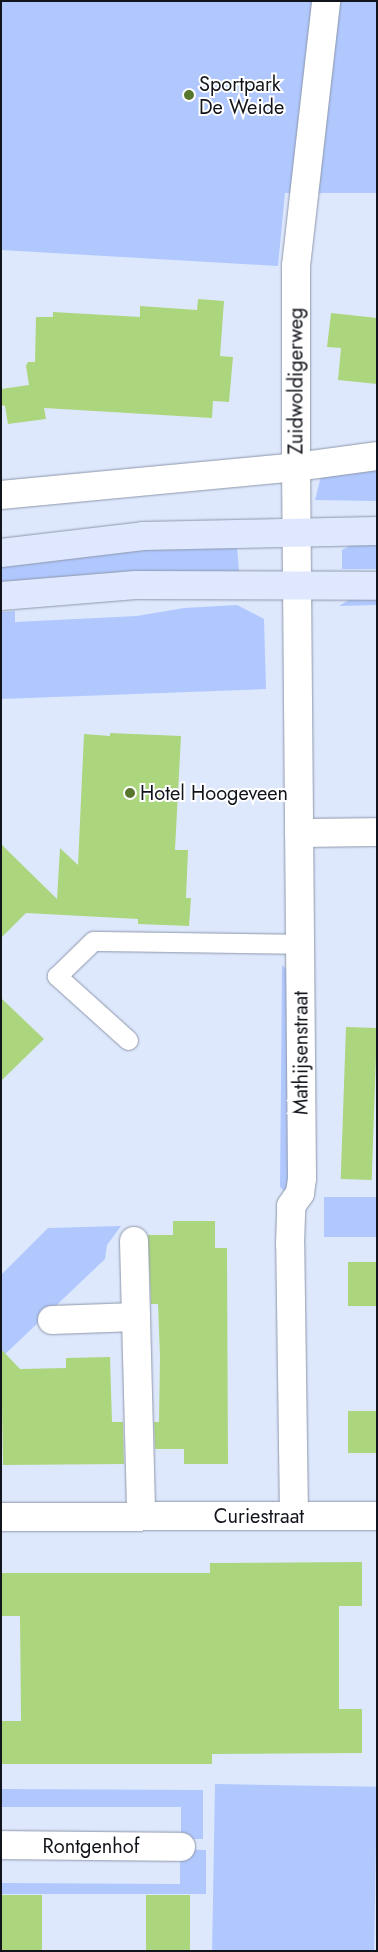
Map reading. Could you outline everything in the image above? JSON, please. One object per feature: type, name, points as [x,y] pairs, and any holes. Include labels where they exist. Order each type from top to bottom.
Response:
[{"type":"main road","points":[[1,553],[143,536],[377,531]]},
{"type":"main road","points":[[1,596],[136,585],[377,586]]},
{"type":"street","name":"Zuidwoldigerweg","points":[[1,495],[296,467],[296,266],[326,1]]},
{"type":"street","points":[[296,467],[377,456]]},
{"type":"street","name":"Mathijsenstraat","points":[[294,1516],[290,1244],[292,1206],[300,1193],[302,1178],[296,467]]},
{"type":"street","points":[[299,833],[377,832]]},
{"type":"street","points":[[134,1241],[142,1516]]},
{"type":"street","points":[[52,1320],[136,1317]]},
{"type":"street","name":"Curiestraat","points":[[1,1517],[377,1516]]},
{"type":"street","name":"Rontgenhof","points":[[1,1845],[181,1847]]},
{"type":"lane","points":[[128,1040],[57,976],[93,940],[301,944]]},
{"type":"shaded area","name":"Sportpark De Weide","points":[[1,1],[377,1],[377,193],[285,193],[278,266],[1,250]]},
{"type":"shaded area","points":[[377,469],[377,501],[315,500],[321,476]]},
{"type":"shaded area","points":[[353,544],[377,544],[377,569],[342,569],[342,550]]},
{"type":"shaded area","points":[[237,545],[239,572],[1,584],[1,564],[51,556]]},
{"type":"shaded area","points":[[377,594],[377,605],[339,606],[357,595]]},
{"type":"shaded area","points":[[237,605],[264,619],[266,689],[1,699],[1,612],[15,611],[15,622],[137,616],[184,608]]},
{"type":"shaded area","points":[[282,965],[287,970],[290,1187],[286,1193],[280,1187]]},
{"type":"shaded area","points":[[324,1197],[377,1197],[377,1237],[324,1237]]},
{"type":"shaded area","points":[[121,1226],[107,1245],[105,1259],[1,1358],[1,1275],[48,1228]]},
{"type":"shaded area","points":[[215,1784],[377,1787],[374,1951],[212,1951]]},
{"type":"shaded area","points":[[1,1789],[203,1790],[203,1839],[181,1839],[181,1807],[1,1807]]},
{"type":"shaded area","points":[[180,1849],[206,1850],[206,1894],[1,1894],[1,1883],[180,1884]]},
{"type":"building","points":[[198,299],[224,301],[220,356],[233,357],[229,402],[213,401],[212,418],[44,408],[46,419],[8,424],[5,406],[1,405],[1,389],[29,385],[26,366],[28,362],[35,362],[36,317],[53,317],[53,312],[140,317],[140,306],[197,310]]},
{"type":"building","points":[[331,313],[377,318],[377,384],[338,380],[341,348],[327,347]]},
{"type":"building","name":"Hotel Hoogeveen","points":[[110,733],[181,736],[175,850],[188,850],[186,898],[191,898],[189,926],[138,924],[138,919],[26,913],[1,938],[1,844],[57,899],[60,848],[78,865],[84,734],[110,736]]},
{"type":"building","points":[[1,998],[44,1039],[1,1081]]},
{"type":"building","points":[[346,1027],[377,1028],[372,1180],[341,1179]]},
{"type":"building","points":[[173,1221],[215,1221],[215,1248],[227,1248],[228,1464],[184,1464],[184,1449],[155,1449],[154,1422],[159,1422],[160,1357],[158,1304],[151,1304],[148,1235],[173,1235]]},
{"type":"building","points":[[348,1262],[377,1262],[377,1306],[348,1306]]},
{"type":"building","points":[[1,1349],[20,1369],[66,1368],[66,1358],[110,1357],[112,1422],[123,1422],[124,1464],[3,1465]]},
{"type":"building","points":[[348,1411],[377,1411],[377,1453],[348,1453]]},
{"type":"building","points":[[362,1562],[362,1606],[339,1606],[339,1709],[362,1709],[362,1753],[212,1754],[212,1764],[1,1764],[1,1721],[21,1721],[20,1616],[1,1616],[1,1573],[210,1573],[210,1563]]},
{"type":"building","points":[[1,1895],[42,1895],[42,1951],[1,1951]]},
{"type":"building","points":[[146,1895],[190,1895],[190,1951],[146,1951]]},
{"type":"place","name":"Sportpark De Weide","points":[[189,95]]},
{"type":"place","name":"Hotel Hoogeveen","points":[[130,793]]}]
